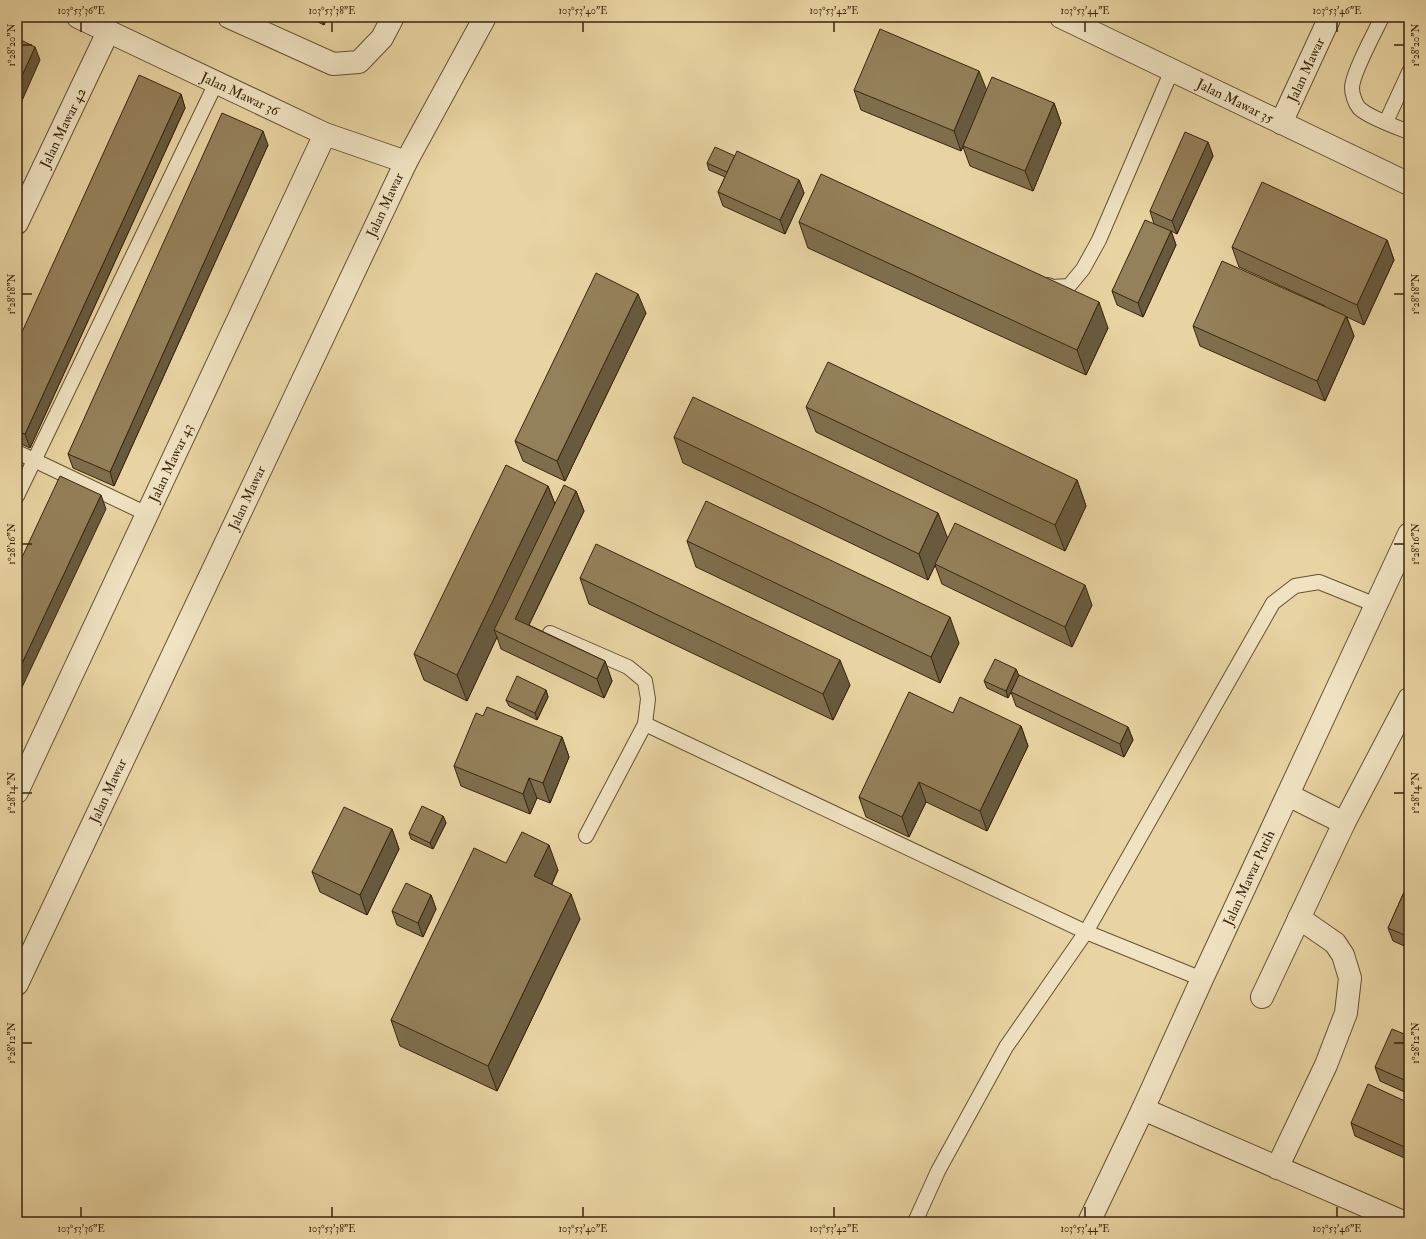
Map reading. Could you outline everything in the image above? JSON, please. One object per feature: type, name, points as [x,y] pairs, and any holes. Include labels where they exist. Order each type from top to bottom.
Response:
[{"type":"street","name":"Jalan Mawar 36","points":[[78,17],[325,134],[406,162]]},
{"type":"street","points":[[229,17],[257,23],[333,64],[359,62],[382,38],[393,17]]},
{"type":"street","name":"Jalan Mawar","points":[[17,984],[406,162],[485,17]]},
{"type":"street","name":"Jalan Mawar 35","points":[[1061,17],[1409,184]]},
{"type":"street","name":"Jalan Mawar","points":[[1281,123],[1330,17]]},
{"type":"street","name":"Jalan Mawar 42","points":[[17,223],[108,32]]},
{"type":"street","name":"Jalan Mawar 43","points":[[17,792],[325,134]]},
{"type":"street","name":"Jalan Mawar Putih","points":[[1090,1222],[1409,534]]},
{"type":"street","points":[[1262,997],[1344,823],[1409,699]]},
{"type":"street","points":[[1288,795],[1344,823]]},
{"type":"street","points":[[1277,1168],[1326,1064],[1346,1013],[1350,978],[1343,955],[1335,943],[1299,918]]},
{"type":"street","points":[[1143,1109],[1403,1222]]},
{"type":"lane","points":[[1382,17],[1354,77],[1352,88],[1354,98],[1360,108],[1369,114],[1409,132]]},
{"type":"lane","points":[[1034,280],[1052,287],[1069,286],[1083,269],[1099,240],[1172,70]]},
{"type":"lane","points":[[1386,122],[1409,72]]},
{"type":"lane","points":[[17,496],[216,82]]},
{"type":"lane","points":[[17,452],[147,514]]},
{"type":"lane","points":[[915,1222],[938,1171],[1006,1046],[1086,932],[1273,603],[1295,586],[1319,582],[1376,605]]},
{"type":"lane","points":[[550,633],[628,667],[645,681],[648,699],[645,724],[586,836]]},
{"type":"lane","points":[[645,724],[1086,932],[1202,979]]},
{"type":"building","points":[[880,29],[979,71],[954,131],[854,90]]},
{"type":"building","points":[[17,38],[35,47],[17,87]]},
{"type":"building","points":[[139,75],[181,94],[25,434],[17,431],[17,343]]},
{"type":"building","points":[[992,77],[1054,103],[1025,171],[963,146]]},
{"type":"building","points":[[222,113],[263,131],[110,472],[68,454]]},
{"type":"building","points":[[1185,132],[1208,142],[1172,221],[1150,211]]},
{"type":"building","points":[[715,147],[735,156],[727,172],[707,163]]},
{"type":"building","points":[[737,151],[799,180],[780,220],[718,192]]},
{"type":"building","points":[[821,174],[1099,302],[1077,350],[799,222]]},
{"type":"building","points":[[1262,182],[1387,240],[1357,305],[1232,247]]},
{"type":"building","points":[[1145,220],[1171,231],[1138,303],[1112,291]]},
{"type":"building","points":[[1222,261],[1346,316],[1317,381],[1193,326]]},
{"type":"building","points":[[596,273],[638,294],[557,461],[515,441]]},
{"type":"building","points":[[828,362],[1077,480],[1055,525],[806,407]]},
{"type":"building","points":[[693,397],[938,513],[919,554],[674,437]]},
{"type":"building","points":[[506,465],[548,486],[457,675],[414,654]]},
{"type":"building","points":[[60,476],[101,495],[17,674],[17,568]]},
{"type":"building","points":[[564,485],[576,491],[515,619],[605,661],[597,679],[494,630]]},
{"type":"building","points":[[706,501],[950,617],[931,657],[687,541]]},
{"type":"building","points":[[955,523],[1085,585],[1065,627],[935,564]]},
{"type":"building","points":[[596,544],[840,660],[823,694],[580,578]]},
{"type":"building","points":[[995,659],[1016,669],[1006,691],[984,681]]},
{"type":"building","points":[[1019,675],[1128,727],[1120,744],[1011,692]]},
{"type":"building","points":[[517,676],[546,690],[535,713],[506,700]]},
{"type":"building","points":[[909,692],[953,713],[960,697],[1021,726],[980,811],[919,782],[902,817],[859,797]]},
{"type":"building","points":[[487,707],[562,737],[543,783],[529,778],[523,794],[454,766],[476,713],[483,716]]},
{"type":"building","points":[[422,806],[443,816],[430,843],[409,833]]},
{"type":"building","points":[[344,807],[392,829],[360,895],[312,872]]},
{"type":"building","points":[[522,832],[549,845],[534,876],[571,894],[488,1066],[391,1020],[474,848],[506,863]]},
{"type":"building","points":[[1409,881],[1409,937],[1388,928]]},
{"type":"building","points":[[406,883],[431,895],[418,923],[392,911]]},
{"type":"building","points":[[1392,1029],[1409,1036],[1409,1082],[1375,1067]]},
{"type":"building","points":[[1368,1084],[1409,1103],[1409,1149],[1351,1123]]}]
